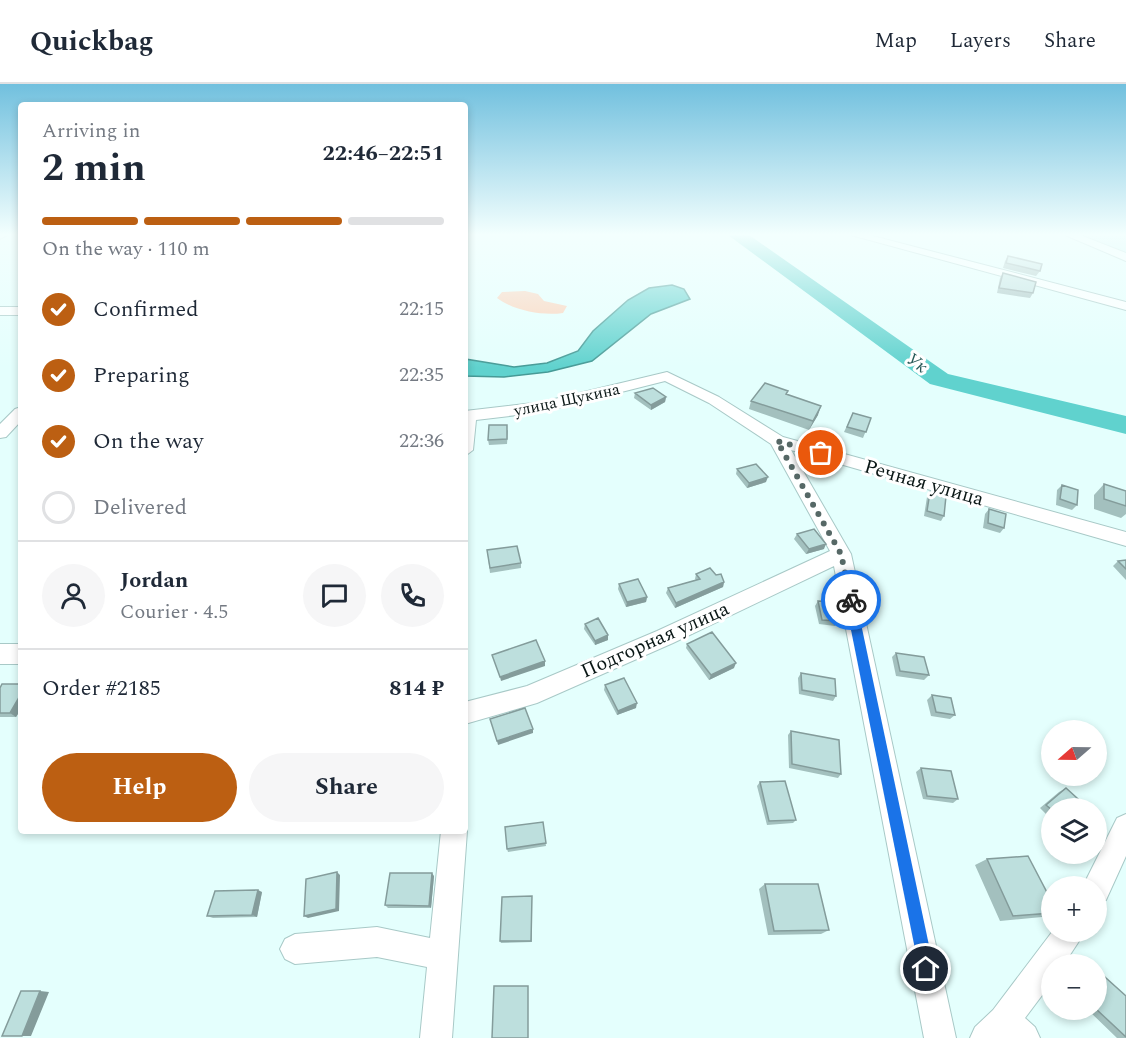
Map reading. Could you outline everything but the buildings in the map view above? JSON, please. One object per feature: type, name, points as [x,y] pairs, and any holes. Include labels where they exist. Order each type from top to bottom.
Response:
[{"type":"street","points":[[1026,280],[1126,306]]},
{"type":"street","points":[[0,311],[18,310]]},
{"type":"street","name":"улица Щукина","points":[[468,416],[524,411],[582,399],[667,376]]},
{"type":"street","name":"Речная улица","points":[[667,376],[714,400],[777,441],[1126,539]]},
{"type":"street","points":[[0,433],[18,417]]},
{"type":"street","points":[[777,441],[841,554],[940,1038]]},
{"type":"street","name":"Подгорная улица","points":[[468,712],[529,696],[665,637],[841,554]]},
{"type":"street","points":[[0,654],[18,654]]},
{"type":"street","points":[[1103,876],[1126,827]]},
{"type":"street","points":[[436,1038],[454,834]]},
{"type":"street","points":[[295,950],[377,942],[443,955]]},
{"type":"street","points":[[1005,1032],[1064,942]]},
{"type":"shaded area","points":[[525,291],[538,294],[544,301],[567,306],[563,313],[538,313],[520,309],[497,298],[502,292]]},
{"type":"water","points":[[672,285],[684,289],[690,299],[651,314],[592,361],[548,372],[504,377],[468,376],[468,359],[514,367],[547,363],[578,351],[593,331],[628,300],[649,288]]},
{"type":"waterway","name":"Ук","points":[[799,280],[939,379],[1126,425]]},
{"type":"way so far","points":[[821,453],[777,441],[841,554],[851,600]]},
{"type":"route","points":[[851,600],[926,969]]}]
